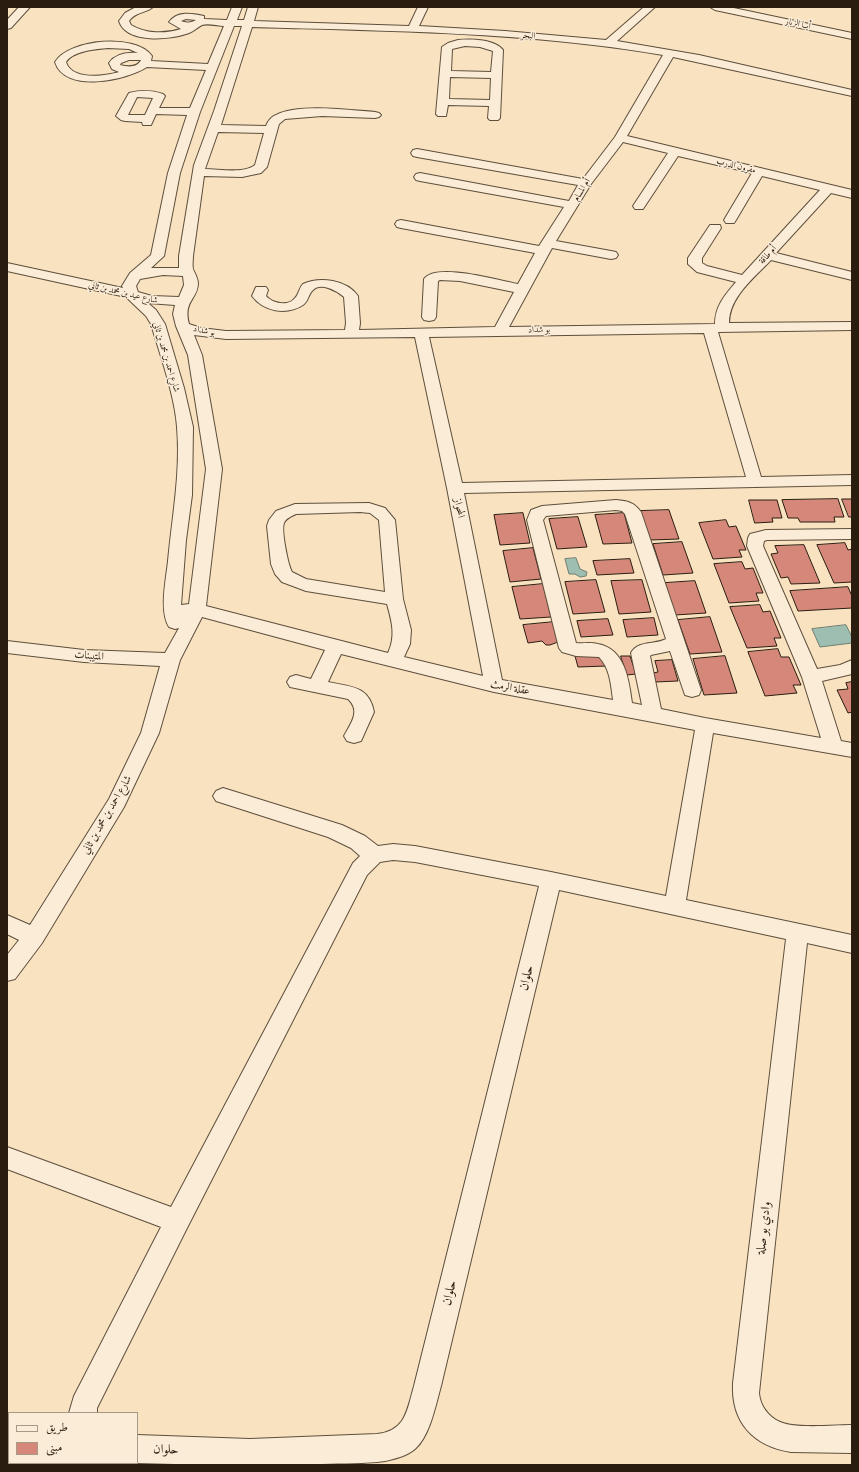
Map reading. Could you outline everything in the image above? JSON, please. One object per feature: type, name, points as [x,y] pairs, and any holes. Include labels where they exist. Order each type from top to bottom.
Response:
[{"type":"street","points":[[7,26],[25,7]]},
{"type":"street","points":[[148,7],[137,10],[128,15],[124,21],[126,27],[139,33],[160,35],[182,32],[199,22],[198,13],[184,7]]},
{"type":"street","points":[[132,296],[129,286],[135,276],[157,256],[174,173],[194,112],[237,7]]},
{"type":"street","name":"شارع احمد بن محمد بن ثاني","points":[[7,972],[34,937],[117,802],[150,733],[175,652],[197,610],[214,469],[195,355],[182,326],[180,314],[191,284],[189,273],[186,268],[186,256],[196,184],[253,7]]},
{"type":"street","points":[[413,29],[423,7]]},
{"type":"street","points":[[608,44],[650,7]]},
{"type":"street","name":"أبــا الزبار","points":[[715,7],[747,10],[777,20],[852,36]]},
{"type":"street","points":[[777,20],[786,11]]},
{"type":"street","name":"البحر","points":[[199,22],[413,29],[539,36],[670,53],[746,68],[852,93]]},
{"type":"street","points":[[467,32],[471,44]]},
{"type":"street","points":[[471,44],[479,32]]},
{"type":"street","points":[[442,114],[447,47],[453,44],[471,44],[490,46],[498,50],[494,118]]},
{"type":"street","points":[[144,64],[147,56],[139,50],[125,46],[108,45],[90,46],[75,51],[64,58],[60,65],[62,69],[73,75],[94,78],[119,76],[135,71],[144,64],[212,67]]},
{"type":"street","name":"أم المسام","points":[[500,331],[546,247],[586,183],[620,138],[670,53]]},
{"type":"street","points":[[445,74],[497,75]]},
{"type":"street","points":[[443,102],[495,103]]},
{"type":"street","points":[[150,117],[194,112]]},
{"type":"street","points":[[199,172],[242,173],[257,171],[261,167],[271,130],[277,118],[290,113],[375,115]]},
{"type":"street","points":[[213,128],[271,130]]},
{"type":"street","name":"مقرون الدرب","points":[[620,138],[852,194]]},
{"type":"street","points":[[639,206],[675,151]]},
{"type":"street","points":[[417,153],[586,183]]},
{"type":"street","points":[[730,220],[759,171]]},
{"type":"street","points":[[420,177],[572,205]]},
{"type":"street","name":"أم طاقة","points":[[755,482],[716,328],[724,306],[729,298],[828,188]]},
{"type":"street","points":[[401,224],[546,247],[611,255]]},
{"type":"street","points":[[715,228],[695,258],[695,264],[702,269],[745,280]]},
{"type":"street","points":[[768,255],[848,275],[852,262]]},
{"type":"street","name":"شارع عيد بن محمد بن ثاني","points":[[7,267],[40,273],[53,272],[112,279],[135,276],[150,272],[166,271],[189,273]]},
{"type":"street","name":"شارع عيد بن محمد بن ثاني","points":[[40,273],[48,278],[112,288],[132,296],[150,300],[184,301]]},
{"type":"street","points":[[429,317],[431,279],[434,277],[451,275],[522,290]]},
{"type":"street","points":[[261,290],[259,296],[263,302],[274,306],[283,306],[296,304],[301,300],[305,290],[311,286],[329,284],[342,289],[351,296],[353,323],[351,334]]},
{"type":"street","name":"شارع احمد بن محمد بن ثاني","points":[[132,296],[151,313],[158,324],[176,388],[184,427],[184,495],[178,540],[172,611],[175,652]]},
{"type":"street","name":"بو شداد","points":[[182,326],[199,332],[226,335],[852,326]]},
{"type":"street","name":"المحواز","points":[[421,332],[455,488],[494,685]]},
{"type":"street","name":"بو شداد","points":[[195,355],[209,342],[226,335]]},
{"type":"street","points":[[455,488],[852,480]]},
{"type":"street","points":[[624,709],[616,667],[609,655],[599,650],[576,651],[570,657],[535,520],[537,514],[542,511],[616,505],[627,506],[633,512],[692,690]]},
{"type":"street","points":[[393,661],[400,649],[403,634],[394,599],[387,520],[384,515],[379,510],[360,507],[295,509],[286,511],[276,521],[275,526],[284,575],[306,585],[394,599]]},
{"type":"street","points":[[833,746],[811,677],[755,546],[756,538],[766,535],[852,534]]},
{"type":"street","name":"عقلة الرمث","points":[[172,611],[197,610],[393,661],[494,685],[705,725],[852,750]]},
{"type":"street","points":[[653,714],[640,653],[648,648],[669,646],[676,641]]},
{"type":"street","points":[[317,685],[336,646]]},
{"type":"street","name":"المتيبنات","points":[[7,647],[84,656],[175,652]]},
{"type":"street","points":[[811,677],[845,670],[852,666]]},
{"type":"street","points":[[296,682],[317,685],[354,694],[362,702],[365,712],[354,736]]},
{"type":"street","points":[[675,906],[705,725]]},
{"type":"street","points":[[224,796],[335,831],[358,842],[374,855]]},
{"type":"street","points":[[83,1412],[84,1406],[177,1221],[352,883],[360,869],[374,855],[393,852],[415,854],[551,880],[852,944]]},
{"type":"street","name":"حلوان","points":[[138,1448],[250,1453],[378,1448],[393,1446],[407,1438],[416,1424],[435,1354],[551,880]]},
{"type":"street","points":[[7,924],[34,937]]},
{"type":"street","name":"وادي بو صلة","points":[[797,933],[746,1383],[746,1399],[751,1414],[762,1427],[776,1436],[792,1438],[852,1439]]},
{"type":"street","points":[[7,1158],[177,1221]]},
{"type":"shaded area","points":[[576,558],[580,569],[587,572],[586,576],[580,577],[575,574],[569,574],[565,559]]},
{"type":"shaded area","points":[[846,625],[852,637],[852,643],[820,647],[812,629]]},
{"type":"building","points":[[838,499],[844,517],[834,517],[835,522],[800,522],[798,518],[788,518],[782,500]]},
{"type":"building","points":[[842,499],[852,499],[852,517],[849,517]]},
{"type":"building","points":[[749,500],[777,500],[782,518],[772,518],[773,522],[755,523]]},
{"type":"building","points":[[669,510],[679,539],[650,540],[640,511]]},
{"type":"building","points":[[523,513],[530,543],[500,545],[494,515]]},
{"type":"building","points":[[624,513],[632,543],[603,544],[595,515]]},
{"type":"building","points":[[578,517],[587,547],[557,549],[549,519]]},
{"type":"building","points":[[726,520],[729,527],[736,526],[746,550],[739,550],[742,557],[713,559],[699,523]]},
{"type":"building","points":[[682,542],[693,573],[663,575],[653,544]]},
{"type":"building","points":[[845,543],[848,550],[852,549],[852,582],[834,583],[817,545]]},
{"type":"building","points":[[804,545],[820,583],[791,584],[788,577],[781,578],[771,554],[778,553],[775,546]]},
{"type":"building","points":[[533,548],[541,579],[510,582],[503,551]]},
{"type":"building","points":[[630,559],[634,573],[597,575],[593,561]]},
{"type":"building","points":[[742,562],[745,569],[753,568],[763,593],[756,593],[759,601],[729,603],[714,564]]},
{"type":"building","points":[[596,580],[605,612],[573,614],[565,582]]},
{"type":"building","points":[[642,580],[651,612],[619,614],[611,581]]},
{"type":"building","points":[[695,581],[706,613],[675,615],[665,583]]},
{"type":"building","points":[[543,584],[551,617],[520,619],[512,587]]},
{"type":"building","points":[[848,587],[852,596],[852,608],[798,611],[790,591]]},
{"type":"building","points":[[760,605],[763,612],[770,611],[781,638],[774,638],[777,646],[747,648],[730,607]]},
{"type":"building","points":[[710,617],[722,652],[690,654],[678,620]]},
{"type":"building","points":[[654,618],[658,635],[627,637],[623,620]]},
{"type":"building","points":[[608,619],[613,635],[581,637],[577,621]]},
{"type":"building","points":[[554,622],[558,642],[550,645],[546,645],[542,641],[528,643],[523,625]]},
{"type":"building","points":[[778,649],[781,657],[789,657],[801,685],[793,685],[797,693],[765,696],[748,652]]},
{"type":"building","points":[[604,654],[607,666],[578,667],[575,656]]},
{"type":"building","points":[[621,656],[630,656],[636,674],[627,675]]},
{"type":"building","points":[[725,656],[737,693],[704,695],[693,659]]},
{"type":"building","points":[[672,660],[678,681],[655,682],[653,673],[658,672],[655,661]]},
{"type":"building","points":[[852,682],[852,712],[848,713],[837,690],[848,689],[846,683]]}]
